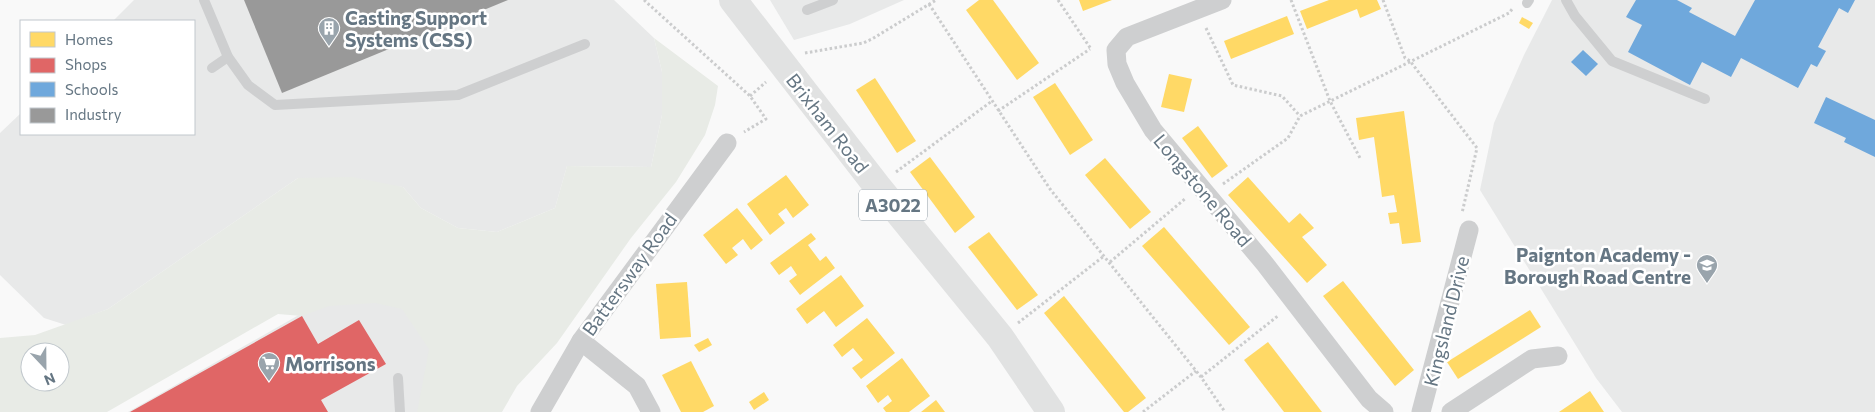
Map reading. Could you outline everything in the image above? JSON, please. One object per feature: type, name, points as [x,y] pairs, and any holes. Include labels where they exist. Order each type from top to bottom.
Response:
[{"type":"main road","name":"Brixham Road","points":[[733,0],[877,186],[1000,337],[1051,412]]},
{"type":"street","points":[[1116,50],[1127,37],[1222,0]]},
{"type":"street","name":"Longstone Road","points":[[1116,50],[1117,64],[1125,83],[1153,130],[1295,302],[1369,400],[1384,412]]},
{"type":"street","name":"Battersway Road","points":[[540,412],[581,341],[727,142]]},
{"type":"street","name":"Kingsland Drive","points":[[1421,412],[1469,230]]},
{"type":"street","points":[[581,341],[637,386],[651,412]]},
{"type":"street","points":[[1450,412],[1532,359],[1558,356]]},
{"type":"lane","points":[[204,0],[228,57],[248,85],[275,105],[458,95],[585,44]]},
{"type":"lane","points":[[807,10],[833,0]]},
{"type":"lane","points":[[1566,0],[1574,16],[1612,61],[1705,99]]},
{"type":"lane","points":[[212,68],[228,57]]},
{"type":"lane","points":[[398,378],[400,412]]},
{"type":"path","points":[[644,0],[750,96],[766,119],[727,142]]},
{"type":"path","points":[[785,67],[807,52],[864,43],[936,0]]},
{"type":"path","points":[[1058,0],[1090,49]]},
{"type":"path","points":[[1290,0],[1330,101],[1360,158]]},
{"type":"path","points":[[1383,0],[1405,58],[1410,61],[1477,148],[1459,225],[1469,230]]},
{"type":"path","points":[[1110,262],[1204,190],[1288,138],[1300,116],[1509,13],[1518,2],[1528,2]]},
{"type":"path","points":[[929,4],[1050,189],[1202,377],[1225,412]]},
{"type":"path","points":[[1198,9],[1233,85],[1282,96],[1300,116]]},
{"type":"path","points":[[998,111],[1090,49],[1116,50]]},
{"type":"path","points":[[877,186],[992,101]]},
{"type":"path","points":[[1000,337],[1104,256]]},
{"type":"path","points":[[1202,377],[1295,302]]},
{"type":"path","points":[[1144,412],[1196,371]]},
{"type":"shaded area","points":[[134,0],[614,0],[654,38],[662,72],[662,115],[651,167],[567,166],[555,208],[497,232],[458,228],[421,208],[403,187],[298,178],[108,309],[66,325],[44,318],[0,275],[0,133],[20,114],[20,135],[195,135],[195,20],[114,20]]},
{"type":"shaded area","points":[[770,0],[904,0],[850,24],[794,40]]},
{"type":"shaded area","name":"Paignton Academy - Borough Road Centre","points":[[1552,0],[1875,0],[1875,412],[1622,412],[1596,378],[1480,190],[1494,123],[1524,55]]},
{"type":"shaded area","points":[[654,38],[718,86],[715,105],[705,135],[676,182],[631,238],[557,343],[517,386],[502,412],[417,412],[429,349],[402,309],[375,303],[329,306],[302,316],[278,314],[107,412],[0,412],[0,338],[35,335],[108,309],[298,178],[352,177],[403,187],[421,208],[458,228],[497,232],[555,208],[567,166],[651,167],[662,115],[662,72]]},
{"type":"shaded area","points":[[348,287],[394,287],[437,335],[434,412],[128,412]]},
{"type":"building: Homes","points":[[979,0],[993,0],[1039,63],[1017,80],[966,10]]},
{"type":"building: Homes","points":[[1079,0],[1112,0],[1083,11]]},
{"type":"building: Homes","points":[[1329,0],[1377,0],[1381,9],[1360,18],[1357,9],[1307,29],[1300,11]]},
{"type":"building: Homes","points":[[1287,16],[1294,34],[1231,59],[1224,41]]},
{"type":"building: Homes","points":[[1522,17],[1533,23],[1529,29],[1519,23]]},
{"type":"building: Homes","points":[[1169,74],[1192,79],[1184,112],[1161,107]]},
{"type":"building: Homes","points":[[875,78],[916,141],[897,153],[856,90]]},
{"type":"building: Homes","points":[[1055,83],[1093,140],[1070,155],[1033,97]]},
{"type":"building: Homes","points":[[1404,111],[1421,242],[1402,244],[1399,223],[1390,224],[1388,213],[1397,212],[1394,195],[1382,197],[1374,137],[1359,140],[1356,118]]},
{"type":"building: Homes","points":[[1198,126],[1228,166],[1212,178],[1182,138]]},
{"type":"building: Homes","points":[[930,157],[975,217],[955,233],[910,172]]},
{"type":"building: Homes","points":[[1105,158],[1151,212],[1130,229],[1085,175]]},
{"type":"building: Homes","points":[[786,175],[809,205],[793,218],[786,208],[778,214],[785,223],[770,235],[747,204]]},
{"type":"building: Homes","points":[[1248,177],[1289,223],[1300,213],[1314,228],[1302,237],[1327,265],[1307,283],[1228,195]]},
{"type":"building: Homes","points":[[737,208],[763,240],[751,250],[743,239],[732,248],[738,255],[726,264],[703,235]]},
{"type":"building: Homes","points":[[1164,227],[1250,327],[1229,345],[1142,246]]},
{"type":"building: Homes","points":[[989,232],[1038,295],[1017,310],[968,247]]},
{"type":"building: Homes","points":[[811,233],[816,239],[808,245],[820,261],[826,256],[835,268],[800,295],[789,281],[797,275],[791,266],[779,275],[770,263]]},
{"type":"building: Homes","points":[[841,275],[864,306],[836,327],[824,311],[807,324],[796,309]]},
{"type":"building: Homes","points":[[1343,281],[1414,370],[1395,386],[1323,296]]},
{"type":"building: Homes","points":[[687,282],[691,337],[660,339],[656,284]]},
{"type":"building: Homes","points":[[1064,296],[1146,398],[1128,412],[1124,412],[1044,313]]},
{"type":"building: Homes","points":[[1530,310],[1541,327],[1458,379],[1447,362]]},
{"type":"building: Homes","points":[[867,318],[895,353],[861,379],[852,368],[863,360],[853,348],[842,357],[833,345]]},
{"type":"building: Homes","points":[[708,338],[712,345],[699,352],[694,345]]},
{"type":"building: Homes","points":[[1268,342],[1322,412],[1284,412],[1244,360]]},
{"type":"building: Homes","points":[[902,358],[930,396],[909,412],[886,412],[883,408],[892,401],[888,395],[878,403],[866,386]]},
{"type":"building: Homes","points":[[691,361],[714,406],[703,412],[681,412],[662,375]]},
{"type":"building: Homes","points":[[1590,391],[1604,412],[1559,412]]},
{"type":"building: Homes","points":[[764,392],[769,400],[754,410],[749,402]]},
{"type":"building: Homes","points":[[936,400],[945,412],[921,412]]},
{"type":"building: Shops","name":"Morrisons","points":[[302,316],[318,344],[359,320],[386,364],[321,400],[328,412],[130,412]]},
{"type":"building: Schools","points":[[1636,0],[1677,0],[1692,8],[1689,12],[1735,36],[1755,0],[1855,0],[1848,13],[1839,8],[1818,47],[1826,51],[1817,67],[1811,64],[1798,88],[1741,58],[1731,77],[1702,62],[1690,85],[1628,52],[1642,25],[1626,17]]},
{"type":"building: Schools","points":[[1583,50],[1598,64],[1586,76],[1571,62]]},
{"type":"building: Schools","points":[[1826,97],[1875,120],[1875,157],[1844,142],[1846,138],[1814,123]]},
{"type":"building: Industry","name":"Casting Support Systems (CSS)","points":[[244,0],[508,0],[282,93]]},
{"type":"place","name":"Casting Support Systems (CSS)","points":[[329,47]]},
{"type":"place","name":"Paignton Academy - Borough Road Centre","points":[[1707,284]]},
{"type":"place","name":"Morrisons","points":[[269,382]]}]
